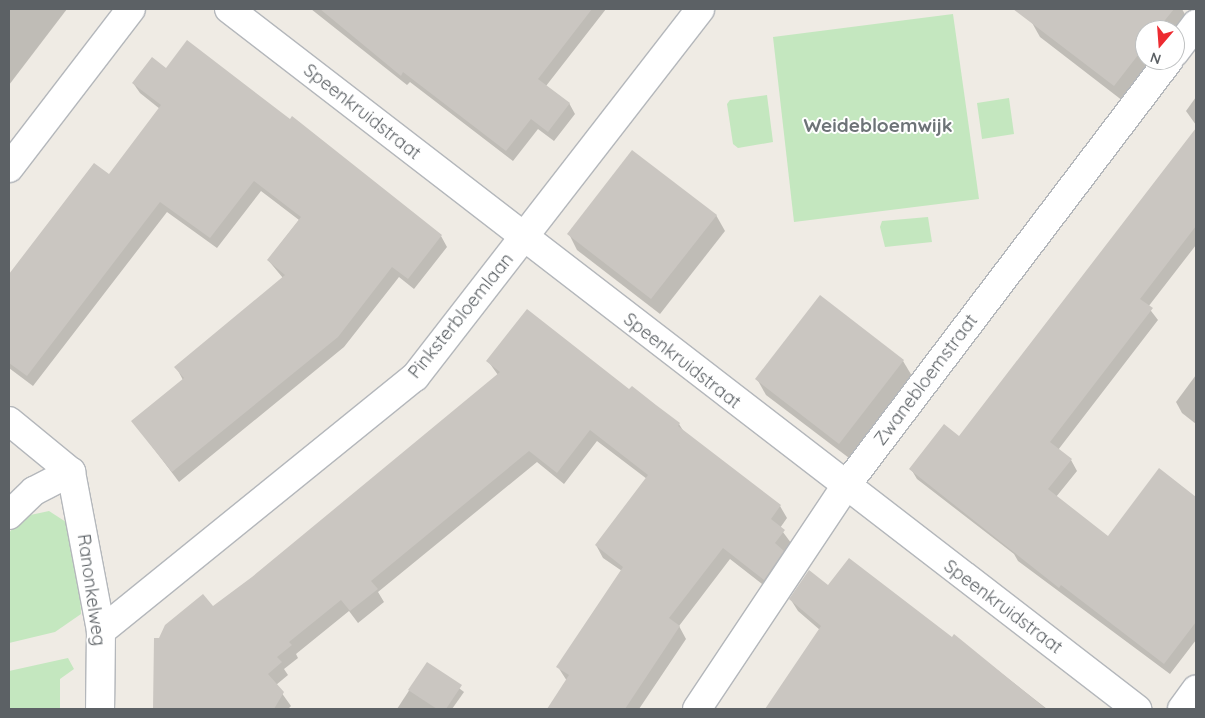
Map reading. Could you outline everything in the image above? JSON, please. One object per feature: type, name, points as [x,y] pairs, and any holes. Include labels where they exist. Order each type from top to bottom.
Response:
[{"type":"street","points":[[9,168],[131,9]]},
{"type":"street","name":"Speenkruidstraat","points":[[229,9],[523,238],[1137,709]]},
{"type":"street","name":"Pinksterbloemlaan","points":[[101,631],[415,377],[700,9]]},
{"type":"street","points":[[1185,39],[1196,24]]},
{"type":"street","name":"Zwanebloemstraat","points":[[697,709],[845,486],[1161,70]]},
{"type":"street","points":[[9,421],[72,472],[34,491],[9,515]]},
{"type":"street","name":"Ranonkelweg","points":[[72,472],[101,631],[100,709]]},
{"type":"street","points":[[1182,709],[1196,690]]},
{"type":"green space","points":[[953,14],[979,199],[794,222],[773,37]]},
{"type":"green space","points":[[767,95],[773,142],[738,148],[733,144],[727,104],[730,100]]},
{"type":"green space","points":[[1009,98],[1014,134],[982,139],[977,103]]},
{"type":"green space","points":[[928,217],[932,242],[885,247],[880,227],[882,221]]},
{"type":"green space","points":[[49,511],[66,522],[80,585],[81,614],[55,632],[9,643],[9,533],[21,517]]},
{"type":"green space","points":[[68,658],[74,669],[60,679],[60,709],[9,709],[9,671]]},
{"type":"building","points":[[320,9],[592,9],[538,79],[570,103],[548,132],[531,119],[506,151],[403,72],[401,76]]},
{"type":"building","points":[[1013,9],[1174,9],[1165,20],[1135,20],[1135,59],[1114,86]]},
{"type":"building","points":[[187,40],[290,119],[292,116],[442,235],[408,279],[392,267],[338,337],[172,472],[131,421],[184,378],[174,367],[285,275],[267,260],[301,217],[254,181],[210,238],[160,202],[27,376],[9,363],[9,274],[94,163],[109,174],[161,105],[132,83],[152,57],[166,68]]},
{"type":"building","points":[[1196,128],[1196,226],[1140,299],[1153,308],[1050,442],[1072,459],[1048,489],[1108,536],[1159,468],[1196,497],[1196,622],[1164,664],[1061,585],[1059,588],[909,469],[944,424],[959,436]]},
{"type":"building","points":[[632,150],[717,215],[651,299],[567,234]]},
{"type":"building","points":[[820,295],[904,360],[839,444],[755,379]]},
{"type":"building","points":[[527,309],[629,389],[632,386],[680,423],[678,426],[781,505],[771,519],[785,530],[775,543],[784,551],[764,580],[723,548],[669,618],[680,626],[625,709],[547,709],[569,675],[556,667],[623,567],[595,545],[648,475],[590,430],[557,473],[529,451],[371,581],[378,589],[350,611],[341,600],[289,642],[292,645],[277,657],[282,662],[268,674],[284,692],[274,709],[153,709],[154,638],[159,638],[165,625],[203,594],[213,606],[252,577],[500,372],[486,361]]},
{"type":"building","points":[[849,558],[952,637],[954,634],[1046,709],[765,709],[821,626],[789,599],[809,570],[828,585]]},
{"type":"building","points":[[427,662],[462,685],[446,709],[437,709],[408,690]]},
{"type":"district","name":"Weidebloemwijk","points":[[878,126]]}]
